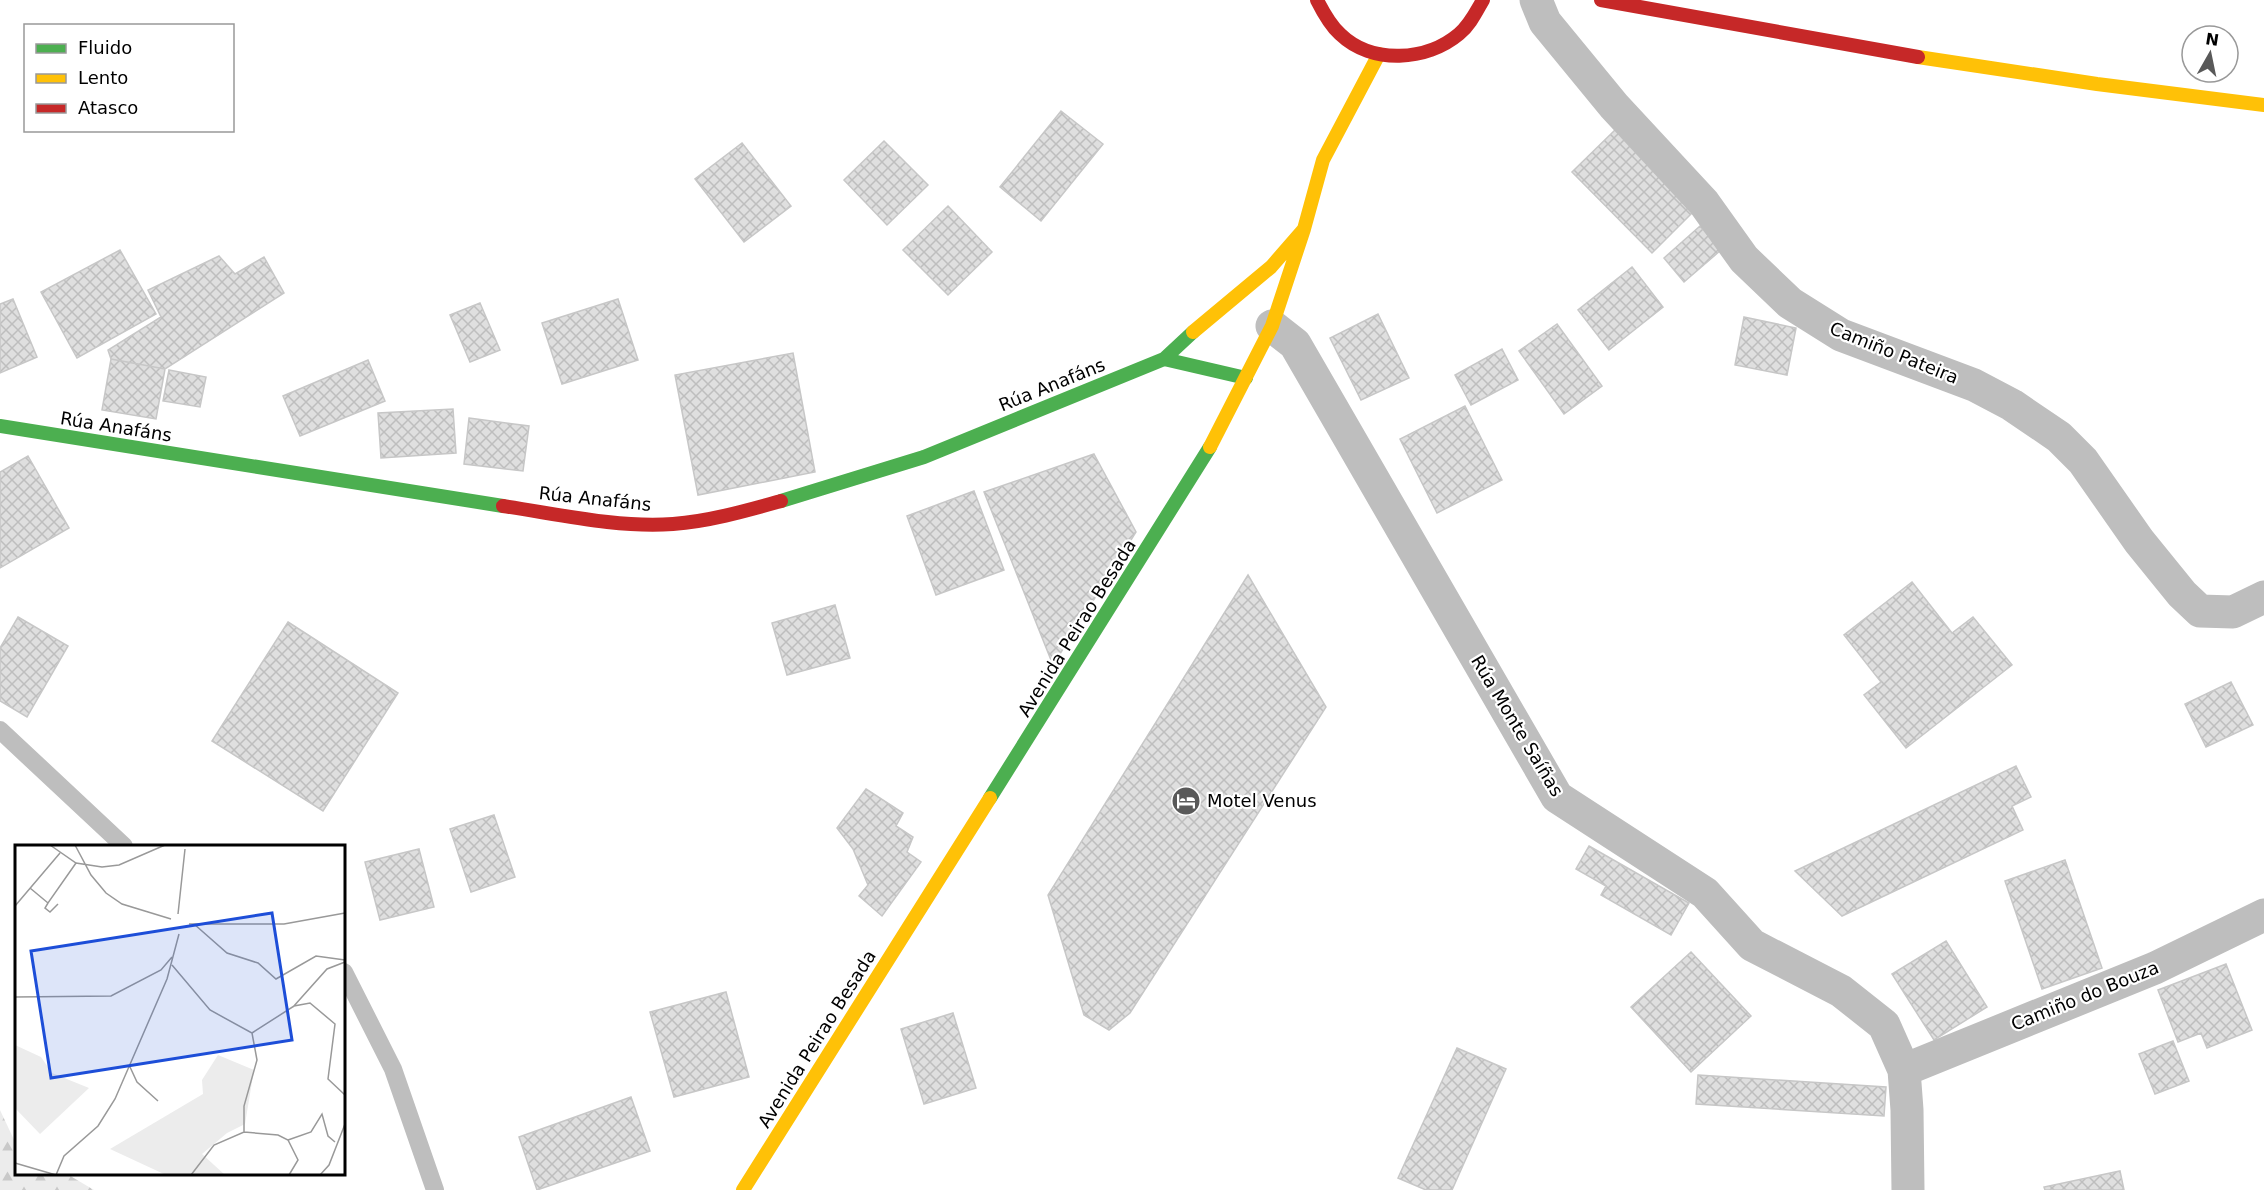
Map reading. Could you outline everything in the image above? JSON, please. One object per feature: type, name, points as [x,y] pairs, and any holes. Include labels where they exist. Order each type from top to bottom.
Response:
[{"type":"street","points":[[1317,0],[1328,22],[1350,42],[1379,54],[1407,57],[1435,50],[1460,35],[1478,12],[1483,0]]},
{"type":"street","name":"Camiño Pateira","points":[[1536,0],[1545,22],[1614,106],[1704,202],[1744,259],[1790,303],[1841,336],[1974,386],[2012,405],[2059,437],[2083,461],[2139,541],[2182,594],[2200,611],[2233,612],[2264,597]]},
{"type":"street","points":[[1601,0],[1870,50],[2150,93],[2264,105]]},
{"type":"street","name":"Avenida Peirao Besada","points":[[743,1190],[1206,455],[1272,326],[1304,229],[1323,160],[1379,54]]},
{"type":"street","name":"Rúa Anafáns","points":[[0,426],[359,485],[608,522],[671,524],[730,516],[924,457],[1164,359],[1210,316],[1271,267],[1304,229]]},
{"type":"street","name":"Rúa Monte Saíñas","points":[[1272,326],[1295,345],[1557,797],[1705,893],[1752,945],[1841,990],[1884,1025],[1904,1070],[1908,1190]]},
{"type":"street","points":[[1164,359],[1246,378]]},
{"type":"street","name":"Camiño do Bouza","points":[[1904,1070],[2155,968],[2264,915]]},
{"type":"lane","points":[[0,730],[123,845]]},
{"type":"lane","points":[[345,974],[393,1069],[435,1190]]},
{"type":"green space","points":[[0,1110],[15,1142],[15,1175],[69,1175],[94,1190],[0,1190]]},
{"type":"building","points":[[1061,111],[1103,144],[1041,221],[1000,187]]},
{"type":"building","points":[[1617,128],[1697,208],[1652,253],[1572,172]]},
{"type":"building","points":[[884,141],[928,185],[887,225],[844,180]]},
{"type":"building","points":[[742,143],[791,206],[744,242],[695,179]]},
{"type":"building","points":[[948,206],[992,252],[948,295],[903,250]]},
{"type":"building","points":[[1700,226],[1721,250],[1684,282],[1664,258]]},
{"type":"building","points":[[120,250],[156,314],[77,358],[41,292]]},
{"type":"building","points":[[219,256],[235,274],[264,257],[284,293],[165,369],[111,359],[108,350],[161,317],[148,290]]},
{"type":"building","points":[[1632,267],[1663,307],[1609,350],[1578,310]]},
{"type":"building","points":[[13,299],[37,357],[0,373],[0,304]]},
{"type":"building","points":[[618,299],[638,360],[562,384],[542,323]]},
{"type":"building","points":[[480,303],[500,350],[470,362],[450,315]]},
{"type":"building","points":[[1378,314],[1409,378],[1361,400],[1330,338]]},
{"type":"building","points":[[1744,317],[1796,328],[1787,375],[1735,365]]},
{"type":"building","points":[[1557,324],[1602,386],[1564,414],[1519,351]]},
{"type":"building","points":[[1502,349],[1518,380],[1471,405],[1455,375]]},
{"type":"building","points":[[793,353],[815,472],[698,495],[675,375]]},
{"type":"building","points":[[111,359],[165,369],[156,419],[102,410]]},
{"type":"building","points":[[368,360],[385,401],[300,436],[283,396]]},
{"type":"building","points":[[169,370],[206,377],[200,407],[163,401]]},
{"type":"building","points":[[1465,406],[1502,480],[1437,513],[1400,439]]},
{"type":"building","points":[[453,409],[456,453],[381,458],[378,413]]},
{"type":"building","points":[[469,418],[529,426],[523,471],[464,464]]},
{"type":"building","points":[[1094,454],[1136,532],[1053,665],[984,492]]},
{"type":"building","points":[[28,456],[69,528],[0,568],[0,472]]},
{"type":"building","points":[[974,491],[1004,570],[936,595],[907,516]]},
{"type":"building","name":"Motel Venus","points":[[1248,575],[1326,707],[1130,1013],[1109,1030],[1084,1015],[1048,895]]},
{"type":"building","points":[[1912,582],[1952,633],[1973,617],[2012,665],[1906,748],[1864,695],[1881,682],[1844,635]]},
{"type":"building","points":[[835,605],[850,658],[787,675],[772,623]]},
{"type":"building","points":[[18,617],[68,646],[27,717],[0,701],[0,648]]},
{"type":"building","points":[[288,622],[398,693],[323,811],[212,741]]},
{"type":"building","points":[[2231,682],[2253,725],[2206,747],[2185,704]]},
{"type":"building","points":[[2016,766],[2031,797],[2012,806],[2023,830],[1842,916],[1795,871]]},
{"type":"building","points":[[866,789],[903,813],[896,826],[913,837],[907,852],[921,862],[882,916],[859,896],[868,885],[853,849],[837,828]]},
{"type":"building","points":[[494,815],[515,877],[471,892],[450,829]]},
{"type":"building","points":[[1589,846],[1689,903],[1671,935],[1601,895],[1606,886],[1576,869]]},
{"type":"building","points":[[419,849],[434,907],[380,920],[365,862]]},
{"type":"building","points":[[2065,860],[2102,968],[2042,989],[2005,881]]},
{"type":"building","points":[[1946,941],[1987,1007],[1934,1040],[1892,974]]},
{"type":"building","points":[[1691,952],[1751,1016],[1691,1072],[1631,1007]]},
{"type":"building","points":[[2226,964],[2252,1030],[2207,1048],[2201,1033],[2178,1042],[2158,990]]},
{"type":"building","points":[[726,992],[749,1077],[674,1097],[650,1012]]},
{"type":"building","points":[[953,1013],[976,1088],[924,1104],[901,1029]]},
{"type":"building","points":[[2173,1041],[2189,1081],[2155,1094],[2139,1054]]},
{"type":"building","points":[[1457,1048],[1506,1069],[1452,1190],[1426,1190],[1398,1178]]},
{"type":"building","points":[[1698,1075],[1886,1087],[1884,1116],[1696,1104]]},
{"type":"building","points":[[631,1097],[650,1151],[537,1190],[519,1137]]},
{"type":"building","points":[[2120,1171],[2124,1190],[2045,1190],[2044,1187]]},
{"type":"traffic: fast","points":[[781,501],[924,457],[1164,359],[1193,332]]},
{"type":"traffic: fast","points":[[1164,359],[1246,378]]},
{"type":"traffic: fast","points":[[0,426],[503,506]]},
{"type":"traffic: fast","points":[[990,798],[1210,447]]},
{"type":"traffic: slow","points":[[1210,447],[1272,326],[1304,229],[1323,160],[1379,54]]},
{"type":"traffic: slow","points":[[1918,57],[2097,84],[2264,105]]},
{"type":"traffic: slow","points":[[1193,332],[1271,267],[1304,229]]},
{"type":"traffic: slow","points":[[743,1190],[990,798]]},
{"type":"traffic: jam","points":[[1317,0],[1333,27],[1353,44],[1383,55],[1400,56],[1431,50],[1446,43],[1466,27],[1483,0]]},
{"type":"traffic: jam","points":[[1601,0],[1918,57]]},
{"type":"traffic: jam","points":[[503,506],[587,520],[652,525],[700,521],[781,501]]},
{"type":"place","name":"Motel Venus","points":[[1186,801]]}]
